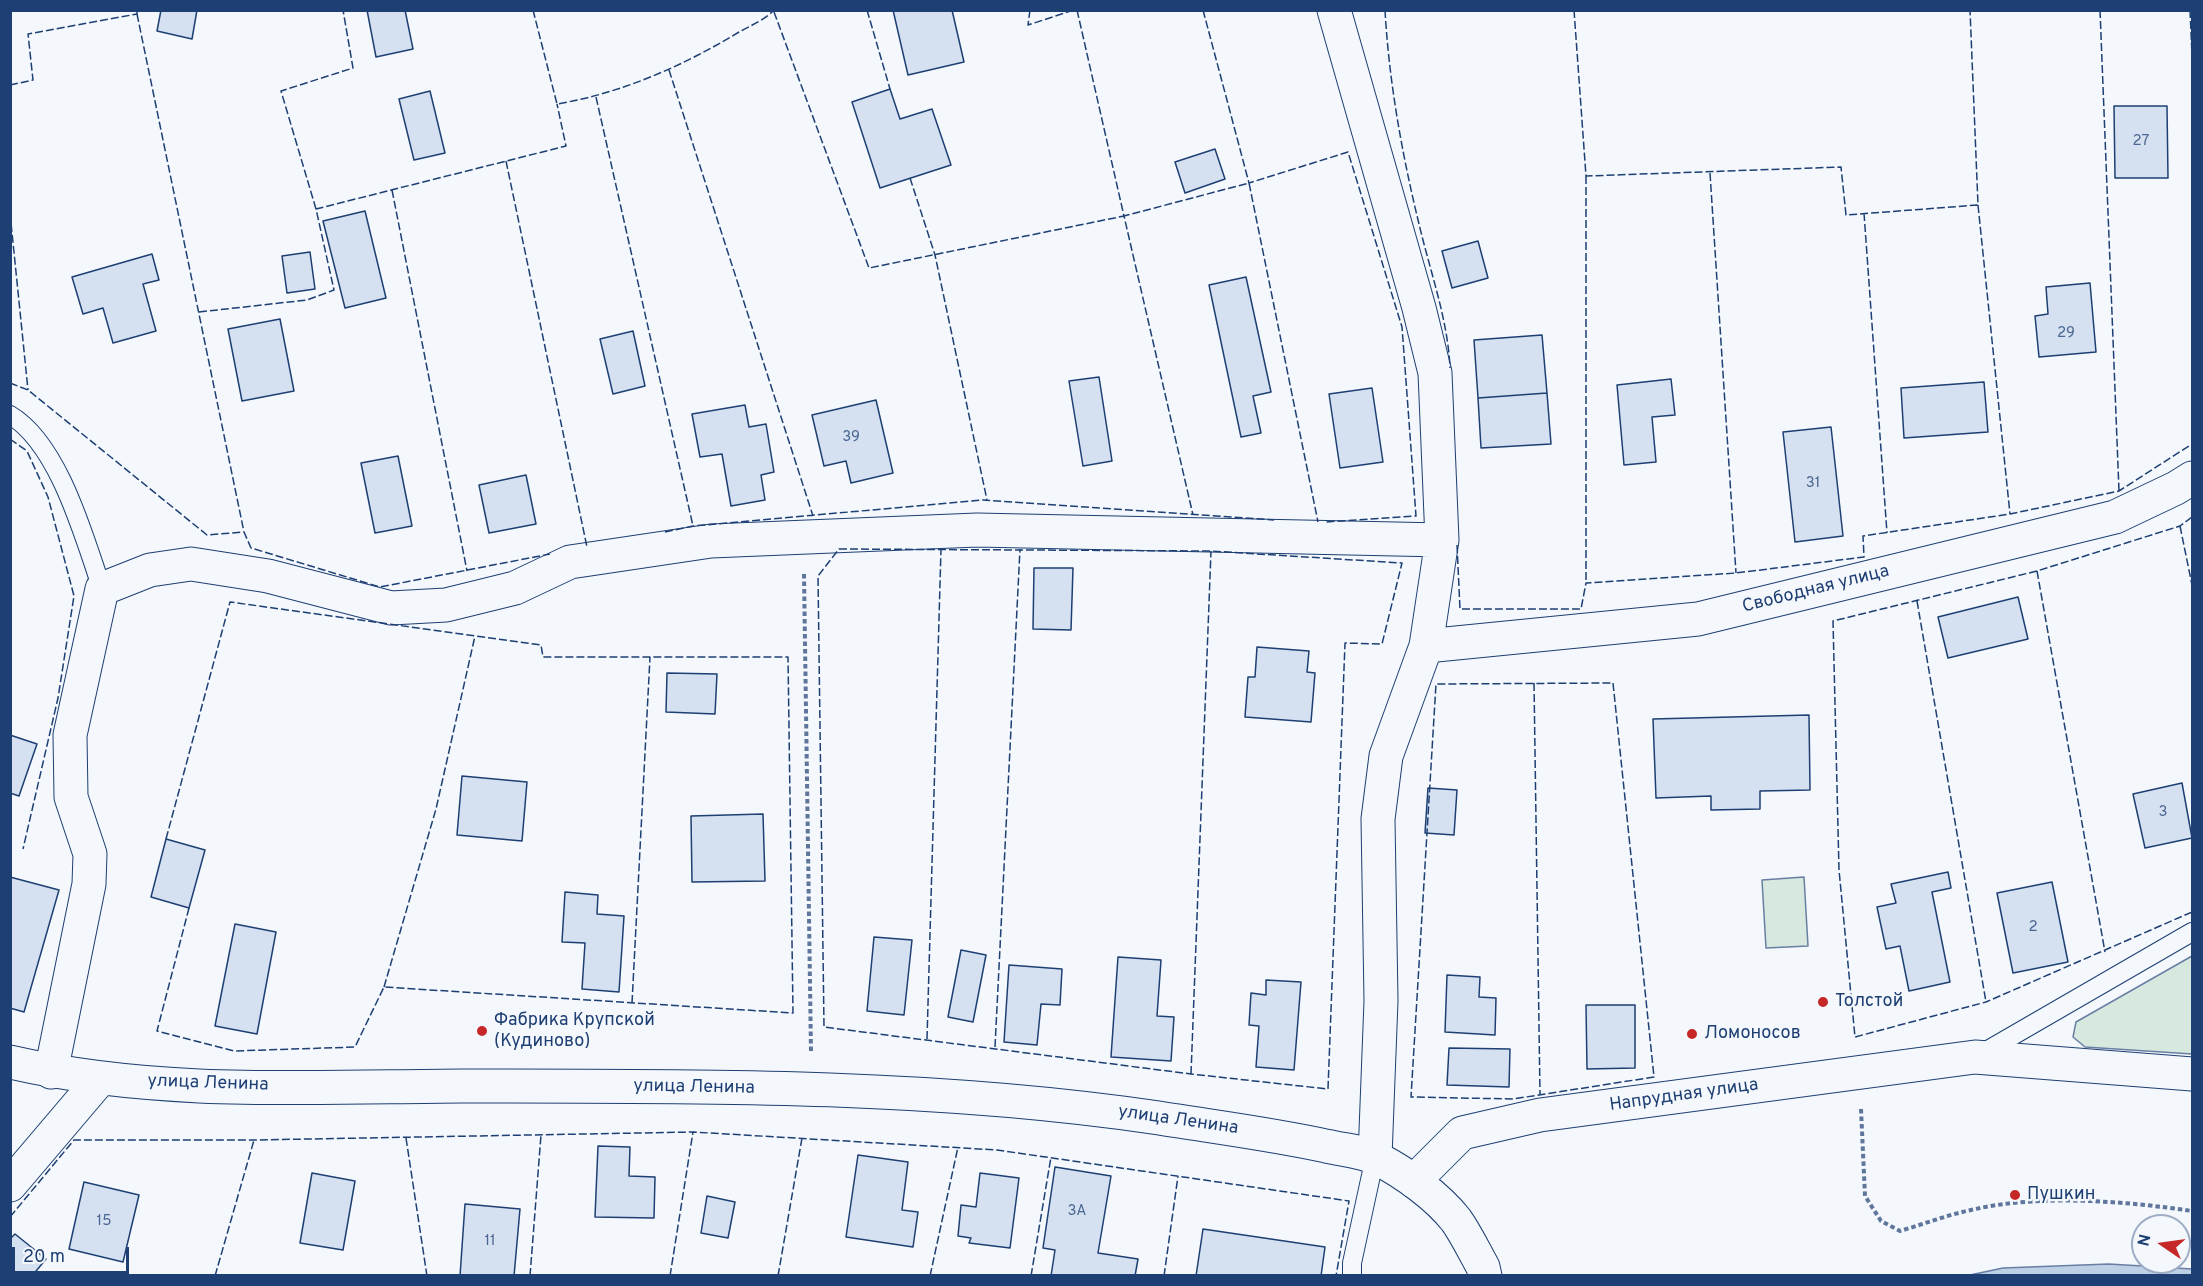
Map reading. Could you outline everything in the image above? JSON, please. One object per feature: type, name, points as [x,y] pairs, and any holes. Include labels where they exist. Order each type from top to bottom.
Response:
[{"type":"street","points":[[1334,10],[1416,297],[1435,373],[1442,540],[1426,646],[1386,756],[1378,819],[1380,1001],[1375,1157]]},
{"type":"street","name":"Свободная улица","points":[[1426,646],[1698,619],[2115,517],[2193,478]]},
{"type":"street","points":[[51,1072],[89,884],[90,854],[71,797],[70,735],[102,589],[150,570],[191,564],[268,576],[391,608],[446,605],[515,588],[570,562],[711,541],[977,530],[1442,540]]},
{"type":"street","name":"Напрудная улица","points":[[1414,1181],[1462,1133],[1540,1115],[1975,1058],[2193,1074]]},
{"type":"street","name":"улица Ленина","points":[[10,1062],[51,1072],[100,1079],[208,1087],[617,1086],[812,1090],[981,1097],[1113,1112],[1284,1137],[1375,1157],[1414,1181],[1455,1219],[1483,1266],[1485,1275]]},
{"type":"street","points":[[10,1185],[100,1079]]},
{"type":"lane","points":[[10,415],[22,422],[55,465],[102,589]]},
{"type":"lane","points":[[1975,1058],[2193,932]]},
{"type":"lane","points":[[1352,1275],[1352,1263],[1375,1157]]},
{"type":"path","points":[[804,537],[812,1090]]},
{"type":"path","points":[[1858,1073],[1865,1196],[1881,1221],[1900,1231],[1973,1209],[2051,1201],[2151,1205],[2193,1210]]},
{"type":"shaded area","points":[[1804,877],[1808,946],[1766,948],[1762,880]]},
{"type":"shaded area","points":[[2192,956],[2192,1054],[2085,1047],[2073,1037],[2076,1022]]},
{"type":"water","points":[[2109,1264],[2131,1265],[2131,1274],[2191,1274],[2191,1269],[2192,1275],[1970,1275],[2003,1268]]},
{"type":"building","points":[[161,10],[197,10],[192,39],[157,31]]},
{"type":"building","points":[[367,10],[405,10],[413,49],[376,57]]},
{"type":"building","points":[[893,10],[952,10],[964,62],[908,75]]},
{"type":"building","points":[[890,89],[900,119],[932,109],[951,165],[880,188],[852,102]]},
{"type":"building","points":[[430,91],[445,153],[414,160],[399,99]]},
{"type":"building","points":[[2114,106],[2167,106],[2168,178],[2115,178]]},
{"type":"building","points":[[1215,149],[1225,179],[1185,193],[1175,162]]},
{"type":"building","points":[[365,211],[386,298],[345,308],[323,221]]},
{"type":"building","points":[[1478,241],[1488,278],[1452,288],[1442,251]]},
{"type":"building","points":[[310,252],[315,289],[287,293],[282,256]]},
{"type":"building","points":[[152,254],[159,280],[143,284],[156,331],[113,343],[103,308],[83,314],[72,277]]},
{"type":"building","points":[[1246,277],[1271,392],[1253,396],[1261,433],[1241,437],[1209,285]]},
{"type":"building","points":[[2090,283],[2096,352],[2039,357],[2035,316],[2048,314],[2046,287]]},
{"type":"building","points":[[280,319],[294,391],[242,401],[228,329]]},
{"type":"building","points":[[633,331],[645,386],[613,394],[600,339]]},
{"type":"building","points":[[1542,335],[1547,393],[1478,398],[1474,340]]},
{"type":"building","points":[[1099,377],[1112,461],[1083,466],[1069,381]]},
{"type":"building","points":[[1671,379],[1675,415],[1652,417],[1656,462],[1624,465],[1617,385]]},
{"type":"building","points":[[1984,382],[1988,432],[1904,438],[1901,388]]},
{"type":"building","points":[[1372,388],[1383,462],[1340,468],[1329,394]]},
{"type":"building","points":[[1547,393],[1551,444],[1481,448],[1478,398]]},
{"type":"building","points":[[876,400],[893,473],[851,483],[846,461],[824,466],[812,415]]},
{"type":"building","points":[[745,405],[749,427],[766,424],[774,472],[761,475],[765,500],[731,506],[722,454],[700,457],[692,414]]},
{"type":"building","points":[[1831,427],[1843,536],[1795,542],[1783,432]]},
{"type":"building","points":[[398,456],[412,526],[375,533],[361,463]]},
{"type":"building","points":[[526,475],[536,524],[489,533],[479,485]]},
{"type":"building","points":[[1034,568],[1073,568],[1071,630],[1033,629]]},
{"type":"building","points":[[2018,597],[2028,639],[1948,658],[1938,617]]},
{"type":"building","points":[[1257,647],[1309,651],[1307,672],[1315,673],[1311,722],[1245,717],[1248,677],[1255,677]]},
{"type":"building","points":[[667,673],[717,674],[715,714],[666,712]]},
{"type":"building","points":[[1809,715],[1810,790],[1760,791],[1760,809],[1711,810],[1711,796],[1656,798],[1653,719]]},
{"type":"building","points":[[10,735],[37,744],[19,796],[10,793]]},
{"type":"building","points":[[462,776],[527,782],[522,841],[457,835]]},
{"type":"building","points":[[2182,783],[2192,838],[2145,848],[2133,794]]},
{"type":"building","points":[[1428,788],[1457,790],[1454,835],[1425,833]]},
{"type":"building","points":[[763,814],[765,881],[692,882],[691,816]]},
{"type":"building","points":[[166,839],[205,850],[189,908],[151,897]]},
{"type":"building","points":[[1948,872],[1951,888],[1932,892],[1950,982],[1909,991],[1900,946],[1886,949],[1877,907],[1896,903],[1891,884]]},
{"type":"building","points":[[10,877],[59,890],[24,1012],[10,1008]]},
{"type":"building","points":[[2052,882],[2068,962],[2013,973],[1997,893]]},
{"type":"building","points":[[565,892],[598,895],[597,914],[624,916],[619,992],[582,989],[585,943],[562,942]]},
{"type":"building","points":[[235,924],[276,932],[257,1034],[215,1026]]},
{"type":"building","points":[[874,937],[912,940],[904,1015],[867,1011]]},
{"type":"building","points":[[961,950],[986,955],[973,1022],[948,1017]]},
{"type":"building","points":[[1118,957],[1161,960],[1157,1016],[1174,1017],[1171,1061],[1111,1057]]},
{"type":"building","points":[[1009,965],[1062,969],[1060,1005],[1041,1004],[1037,1045],[1004,1042]]},
{"type":"building","points":[[1447,975],[1480,977],[1479,997],[1496,998],[1495,1035],[1445,1032]]},
{"type":"building","points":[[1266,980],[1301,982],[1294,1070],[1256,1067],[1259,1026],[1249,1025],[1251,993],[1266,995]]},
{"type":"building","points":[[1586,1005],[1635,1005],[1635,1068],[1587,1069]]},
{"type":"building","points":[[1449,1048],[1510,1049],[1509,1087],[1447,1085]]},
{"type":"building","points":[[598,1146],[630,1147],[629,1176],[655,1177],[654,1218],[595,1217]]},
{"type":"building","points":[[858,1155],[908,1162],[902,1210],[918,1212],[913,1247],[846,1237]]},
{"type":"building","points":[[1055,1167],[1111,1176],[1098,1253],[1138,1259],[1135,1276],[1051,1276],[1055,1250],[1043,1248]]},
{"type":"building","points":[[312,1173],[355,1181],[343,1250],[300,1243]]},
{"type":"building","points":[[980,1173],[1019,1178],[1010,1248],[969,1243],[971,1238],[958,1236],[961,1205],[976,1207]]},
{"type":"building","points":[[84,1182],[139,1195],[123,1262],[69,1249]]},
{"type":"building","points":[[707,1196],[735,1202],[728,1238],[701,1233]]},
{"type":"building","points":[[465,1204],[520,1209],[514,1276],[460,1276]]},
{"type":"building","points":[[1203,1229],[1325,1247],[1321,1276],[1196,1276]]},
{"type":"building","points":[[15,1234],[46,1259],[32,1276],[10,1276],[10,1239]]},
{"type":"fence","points":[[10,85],[33,80],[28,34],[137,14],[137,10]]},
{"type":"fence","points":[[316,209],[281,91],[353,68],[343,10]]},
{"type":"fence","points":[[533,10],[557,104],[605,93],[651,77],[696,56],[774,10]]},
{"type":"fence","points":[[867,10],[890,89]]},
{"type":"fence","points":[[1030,10],[1028,25],[1074,10]]},
{"type":"fence","points":[[1077,10],[1124,216],[1249,183],[1318,522]]},
{"type":"fence","points":[[1203,10],[1249,183],[1348,152],[1402,327],[1416,516],[1325,522]]},
{"type":"fence","points":[[1385,10],[1393,91],[1402,145],[1446,332],[1450,368]]},
{"type":"fence","points":[[1574,10],[1586,176],[1841,167],[1846,215],[1978,205],[1970,10]]},
{"type":"fence","points":[[2100,10],[2119,491]]},
{"type":"fence","points":[[2190,10],[2192,55]]},
{"type":"fence","points":[[774,12],[869,268],[1124,216],[1193,515]]},
{"type":"fence","points":[[137,14],[244,532]]},
{"type":"fence","points":[[669,70],[813,516]]},
{"type":"fence","points":[[596,97],[693,526]]},
{"type":"fence","points":[[199,312],[307,300],[334,290],[316,209],[566,146],[557,104]]},
{"type":"fence","points":[[506,161],[587,547]]},
{"type":"fence","points":[[1710,173],[1736,573]]},
{"type":"fence","points":[[1586,176],[1586,583]]},
{"type":"fence","points":[[910,178],[935,255],[987,500]]},
{"type":"fence","points":[[392,190],[467,571]]},
{"type":"fence","points":[[1978,205],[2010,514]]},
{"type":"fence","points":[[10,213],[28,390]]},
{"type":"fence","points":[[1864,213],[1887,533]]},
{"type":"fence","points":[[10,383],[28,390],[207,535],[244,532],[251,548],[380,587],[550,554]]},
{"type":"fence","points":[[10,439],[27,451],[48,497],[74,596],[58,698],[23,849]]},
{"type":"fence","points":[[1457,545],[1460,609],[1581,609],[1586,583],[1736,573],[1864,557],[1863,536],[2010,514],[2119,491],[2192,444]]},
{"type":"fence","points":[[665,532],[693,526],[983,500],[1274,520]]},
{"type":"fence","points":[[2192,517],[2180,526],[2037,571],[1833,621],[1839,870],[1855,1037],[1986,1002],[2192,912]]},
{"type":"fence","points":[[2180,526],[2192,585]]},
{"type":"fence","points":[[839,549],[1211,551],[1402,563],[1382,644],[1345,643],[1328,1089],[1191,1074],[824,1027],[818,576],[839,549]]},
{"type":"fence","points":[[927,1039],[941,549]]},
{"type":"fence","points":[[995,1047],[1020,549]]},
{"type":"fence","points":[[1191,1074],[1211,551]]},
{"type":"fence","points":[[2037,571],[2105,952]]},
{"type":"fence","points":[[1917,601],[1986,1002]]},
{"type":"fence","points":[[166,839],[230,602],[541,645],[543,657],[788,657],[793,1013],[384,987],[355,1047],[234,1051],[157,1031],[189,908]]},
{"type":"fence","points":[[384,987],[436,809],[475,636]]},
{"type":"fence","points":[[632,1003],[650,657]]},
{"type":"fence","points":[[1534,683],[1540,1095]]},
{"type":"fence","points":[[1613,683],[1654,1077],[1513,1099],[1411,1097],[1436,684],[1613,683]]},
{"type":"fence","points":[[10,1217],[74,1140],[254,1140],[693,1132],[997,1150],[1349,1201],[1336,1276]]},
{"type":"fence","points":[[670,1276],[693,1132]]},
{"type":"fence","points":[[530,1276],[541,1135]]},
{"type":"fence","points":[[406,1138],[427,1276]]},
{"type":"fence","points":[[778,1276],[802,1138]]},
{"type":"fence","points":[[215,1276],[254,1140]]},
{"type":"fence","points":[[930,1276],[958,1147]]},
{"type":"fence","points":[[1031,1276],[1051,1157]]},
{"type":"fence","points":[[1164,1276],[1178,1176]]},
{"type":"place","name":"Толстой","points":[[1823,1002]]},
{"type":"place","name":"Фабрика Крупской (Кудиново)","points":[[482,1031]]},
{"type":"place","name":"Ломоносов","points":[[1692,1034]]},
{"type":"place","name":"Пушкин","points":[[2015,1195]]}]
